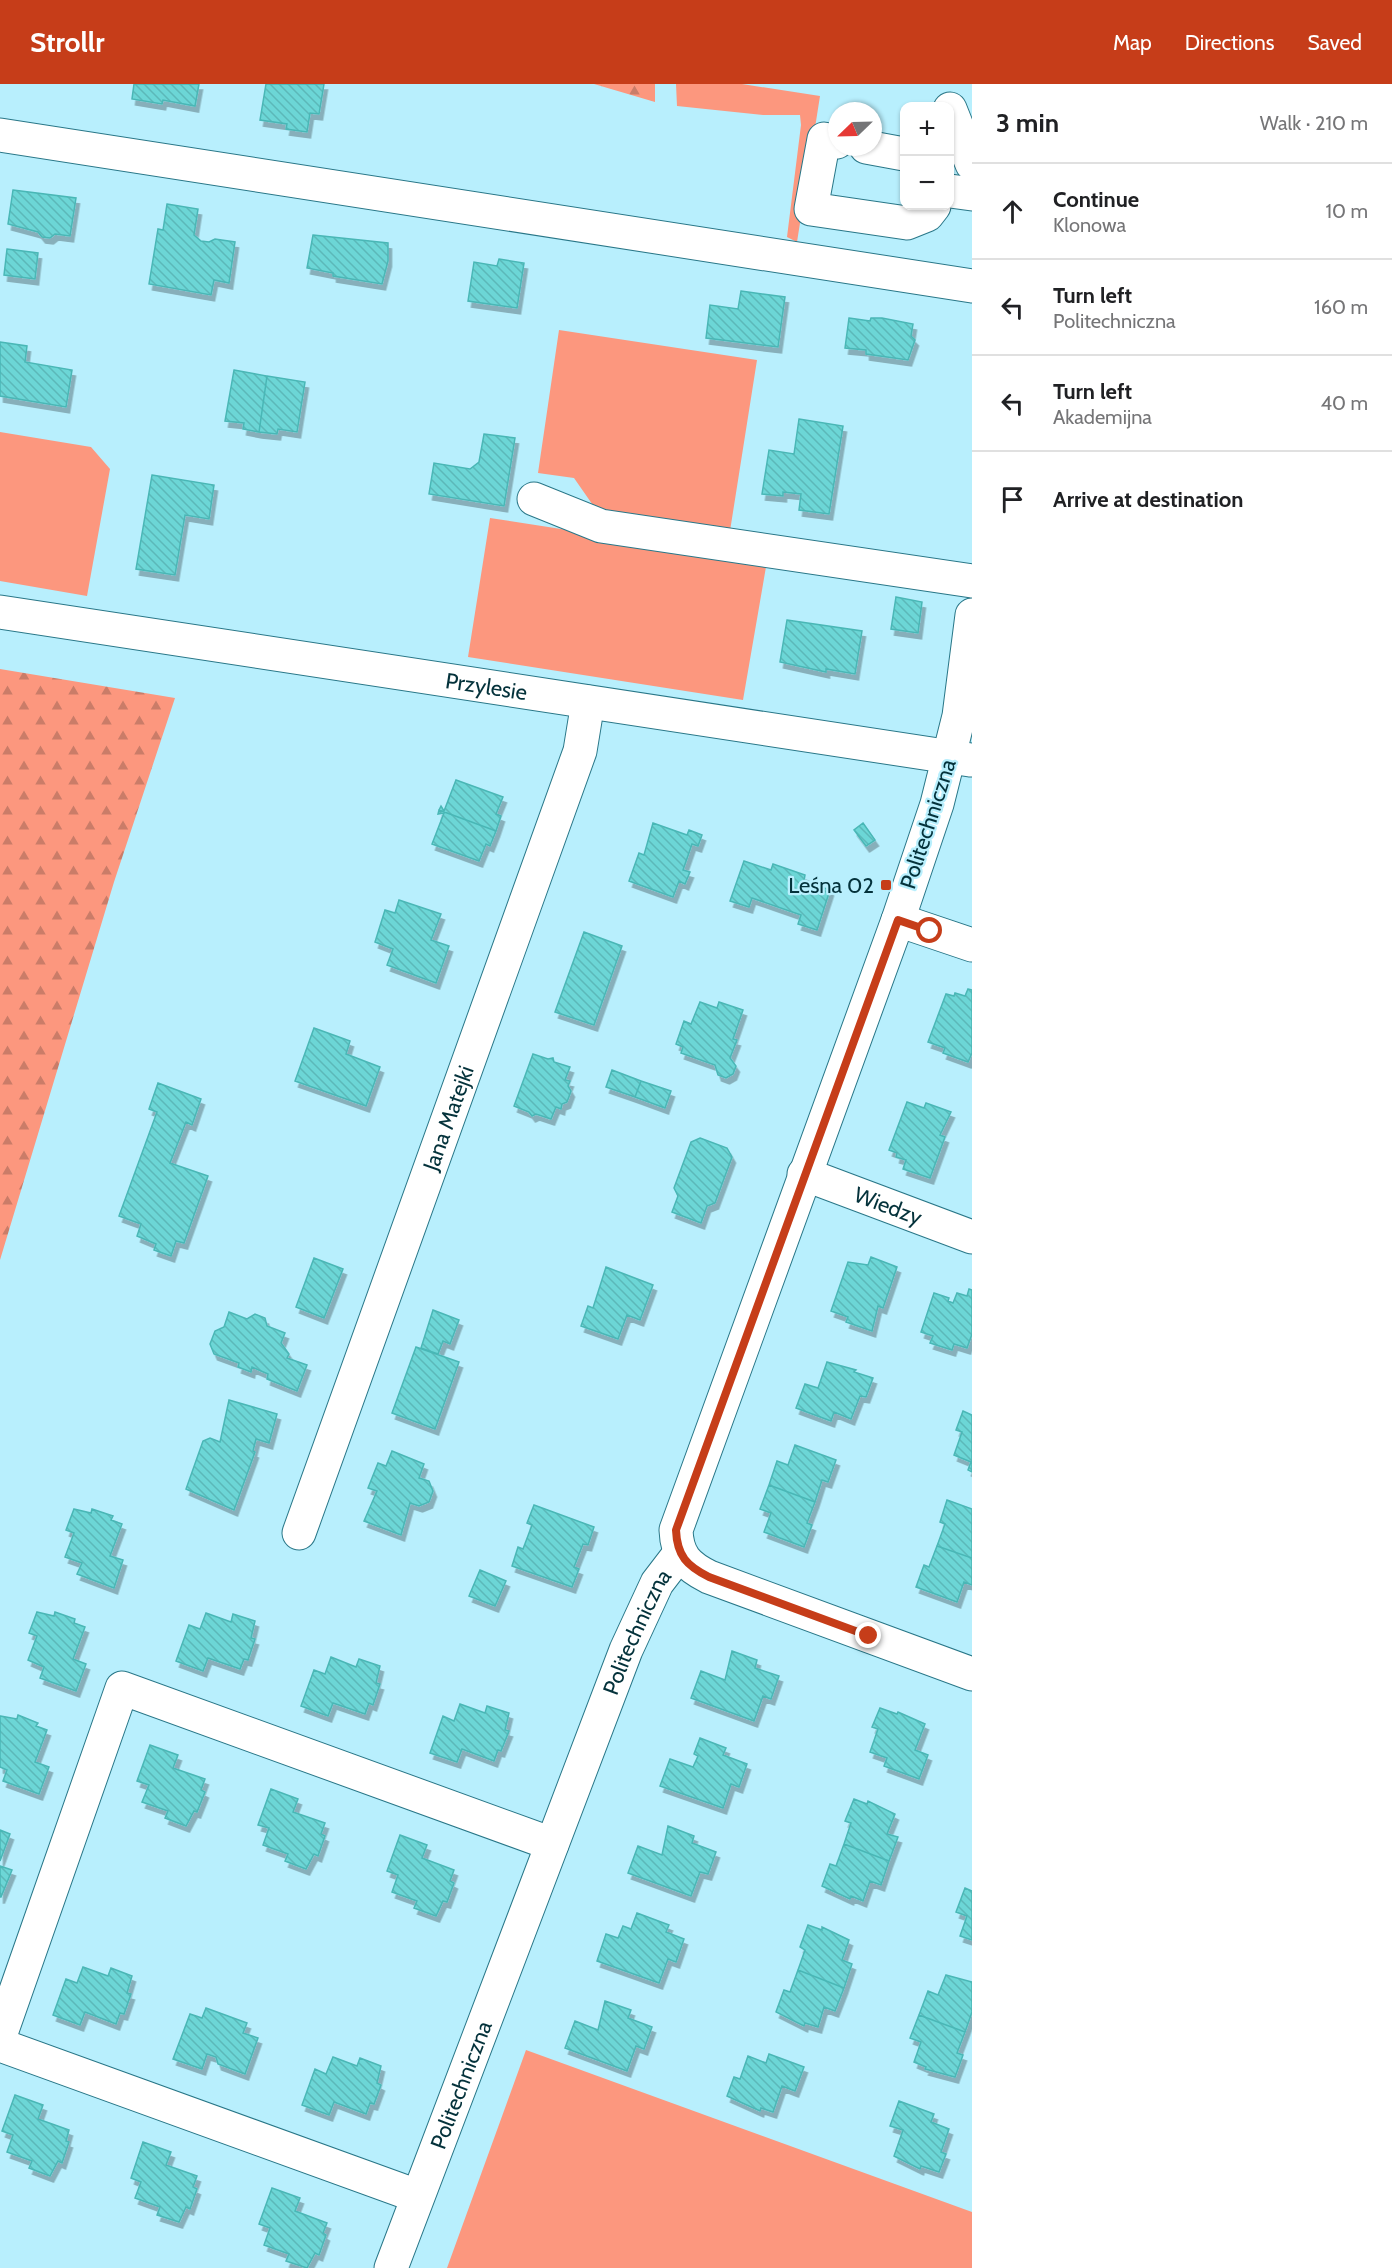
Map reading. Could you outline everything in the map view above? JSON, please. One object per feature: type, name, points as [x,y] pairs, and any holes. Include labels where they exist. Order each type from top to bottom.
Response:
[{"type":"street","points":[[939,84],[946,102]]},
{"type":"street","points":[[954,120],[972,164]]},
{"type":"street","points":[[0,135],[972,286]]},
{"type":"street","points":[[828,141],[824,140],[812,209],[907,223],[927,215],[931,210]]},
{"type":"street","points":[[882,150],[900,153]]},
{"type":"street","points":[[954,192],[972,194]]},
{"type":"street","points":[[534,499],[601,526],[972,581]]},
{"type":"street","name":"Przylesie","points":[[0,612],[961,759]]},
{"type":"street","name":"Politechniczna","points":[[391,2268],[638,1621],[657,1583],[680,1553],[676,1530],[804,1174],[898,920],[961,759],[972,615]]},
{"type":"street","name":"Jana Matejki","points":[[299,1533],[580,751],[588,702]]},
{"type":"street","points":[[898,920],[972,945]]},
{"type":"street","name":"Wiedzy","points":[[804,1174],[972,1237]]},
{"type":"street","points":[[680,1553],[691,1568],[709,1577],[972,1674]]},
{"type":"street","points":[[0,2036],[122,1688],[552,1844]]},
{"type":"street","points":[[0,2045],[417,2196]]},
{"type":"green space","points":[[594,84],[655,84],[655,102]]},
{"type":"green space","points":[[676,84],[742,84],[820,96],[797,242],[787,237],[801,125],[800,115],[763,115],[677,106]]},
{"type":"green space","points":[[559,330],[757,360],[730,531],[597,511],[574,478],[538,473]]},
{"type":"green space","points":[[0,432],[91,447],[110,469],[87,596],[0,581]]},
{"type":"green space","points":[[490,518],[767,561],[743,700],[468,657]]},
{"type":"green space","points":[[0,669],[175,698],[114,882],[0,1260]]},
{"type":"green space","points":[[526,2050],[972,2212],[972,2268],[447,2268]]},
{"type":"building","points":[[134,84],[199,84],[195,106],[163,100],[162,104],[132,99]]},
{"type":"building","points":[[266,84],[324,84],[319,114],[310,113],[307,132],[286,129],[287,124],[260,120]]},
{"type":"building","points":[[13,190],[76,198],[70,236],[55,234],[50,238],[42,237],[38,232],[8,224]]},
{"type":"building","points":[[167,204],[198,209],[194,235],[201,241],[209,242],[215,239],[235,242],[229,283],[214,280],[211,295],[149,284],[158,229],[163,230]]},
{"type":"building","points":[[313,235],[388,243],[388,261],[382,284],[333,276],[333,273],[307,268]]},
{"type":"building","points":[[7,249],[38,253],[35,279],[4,275]]},
{"type":"building","points":[[499,259],[524,263],[517,308],[468,301],[474,262],[497,266]]},
{"type":"building","points":[[741,291],[785,297],[778,347],[706,338],[710,305],[738,309]]},
{"type":"building","points":[[849,318],[870,321],[871,318],[882,318],[913,324],[911,336],[915,340],[908,360],[866,354],[866,350],[845,348]]},
{"type":"building","points":[[0,342],[27,346],[25,362],[72,370],[66,407],[0,396]]},
{"type":"building","points":[[234,370],[267,376],[259,432],[243,429],[244,423],[225,421]]},
{"type":"building","points":[[267,376],[305,382],[297,432],[278,429],[277,434],[259,432]]},
{"type":"building","points":[[799,419],[843,426],[829,514],[799,510],[801,494],[783,492],[783,496],[762,494],[769,450],[794,454]]},
{"type":"building","points":[[484,434],[515,438],[504,506],[429,494],[434,463],[470,469],[479,462]]},
{"type":"building","points":[[152,475],[214,485],[209,519],[185,515],[175,575],[136,569]]},
{"type":"building","points":[[896,597],[922,602],[918,633],[891,629]]},
{"type":"building","points":[[787,620],[862,631],[855,674],[826,669],[826,672],[780,662]]},
{"type":"building","points":[[456,780],[503,797],[496,814],[501,816],[496,831],[439,810],[441,806],[444,811]]},
{"type":"building","points":[[439,810],[496,831],[490,846],[486,844],[479,861],[432,844],[444,813],[438,814]]},
{"type":"building","points":[[653,823],[687,835],[689,830],[702,835],[698,846],[692,844],[683,870],[690,872],[685,884],[679,881],[673,897],[629,881],[639,853],[644,855]]},
{"type":"building","points":[[863,823],[875,840],[866,846],[854,830]]},
{"type":"building","points":[[744,861],[771,870],[773,864],[805,875],[804,881],[830,890],[817,930],[798,924],[801,915],[752,898],[749,907],[730,901]]},
{"type":"building","points":[[399,900],[441,914],[431,940],[449,946],[436,983],[387,965],[393,949],[375,942],[385,910],[395,913]]},
{"type":"building","points":[[584,932],[622,946],[594,1025],[555,1012]]},
{"type":"building","points":[[968,989],[972,990],[972,1053],[968,1062],[943,1053],[945,1048],[928,1042],[946,994],[954,996],[955,993],[965,996]]},
{"type":"building","points":[[700,1002],[717,1008],[719,1002],[743,1010],[733,1039],[737,1040],[730,1058],[736,1066],[733,1074],[726,1078],[718,1075],[715,1065],[681,1053],[683,1047],[676,1044],[684,1021],[691,1024]]},
{"type":"building","points":[[314,1028],[350,1041],[346,1054],[380,1067],[366,1106],[295,1081]]},
{"type":"building","points":[[533,1054],[548,1059],[553,1058],[554,1062],[570,1067],[565,1080],[570,1081],[568,1086],[571,1091],[567,1102],[562,1104],[561,1109],[556,1107],[551,1119],[536,1114],[532,1116],[529,1112],[514,1106]]},
{"type":"building","points":[[612,1070],[641,1081],[635,1097],[606,1087]]},
{"type":"building","points":[[641,1081],[671,1091],[665,1108],[635,1097]]},
{"type":"building","points":[[158,1083],[201,1099],[192,1125],[186,1122],[170,1163],[208,1176],[184,1243],[176,1241],[171,1256],[154,1250],[156,1244],[137,1236],[141,1224],[119,1216],[157,1112],[149,1109]]},
{"type":"building","points":[[907,1102],[924,1108],[926,1103],[951,1112],[940,1135],[945,1137],[930,1178],[903,1169],[906,1160],[896,1157],[897,1153],[889,1150]]},
{"type":"building","points":[[700,1138],[727,1148],[732,1157],[715,1203],[707,1206],[701,1223],[672,1212],[678,1196],[674,1188],[691,1142]]},
{"type":"building","points":[[871,1257],[897,1267],[883,1308],[878,1306],[872,1331],[846,1322],[848,1317],[831,1311],[848,1262],[868,1265]]},
{"type":"building","points":[[314,1258],[343,1269],[324,1318],[296,1307]]},
{"type":"building","points":[[606,1267],[653,1285],[640,1320],[627,1315],[618,1339],[581,1326],[588,1306],[593,1308]]},
{"type":"building","points":[[969,1289],[972,1290],[972,1334],[967,1348],[954,1344],[952,1350],[930,1343],[933,1336],[921,1332],[934,1293],[949,1298],[948,1301],[953,1303],[957,1293],[967,1296]]},
{"type":"building","points":[[433,1310],[459,1320],[450,1344],[443,1341],[438,1354],[421,1348]]},
{"type":"building","points":[[229,1312],[247,1319],[255,1314],[265,1318],[267,1326],[285,1333],[281,1343],[289,1354],[287,1358],[307,1365],[297,1391],[267,1379],[268,1374],[252,1367],[251,1372],[238,1367],[239,1363],[214,1354],[210,1344],[215,1331],[224,1327]]},
{"type":"building","points":[[416,1347],[459,1362],[435,1429],[392,1413]]},
{"type":"building","points":[[827,1362],[856,1370],[854,1372],[873,1378],[866,1397],[860,1396],[851,1419],[834,1412],[831,1421],[796,1408],[805,1384],[818,1388]]},
{"type":"building","points":[[229,1400],[277,1414],[269,1443],[256,1439],[253,1451],[255,1452],[234,1510],[186,1489],[203,1441],[210,1438],[220,1442]]},
{"type":"building","points":[[963,1411],[972,1415],[972,1472],[968,1470],[971,1462],[954,1455],[962,1432],[956,1430]]},
{"type":"building","points":[[795,1445],[836,1460],[828,1482],[822,1480],[815,1502],[769,1485],[777,1461],[788,1465]]},
{"type":"building","points":[[392,1451],[424,1464],[419,1478],[429,1481],[433,1491],[429,1502],[419,1506],[410,1503],[401,1535],[364,1521],[377,1491],[368,1488],[378,1463],[386,1466]]},
{"type":"building","points":[[769,1485],[815,1502],[807,1523],[812,1525],[804,1547],[764,1532],[771,1513],[760,1509]]},
{"type":"building","points":[[947,1500],[972,1509],[972,1558],[937,1546],[945,1524],[940,1522]]},
{"type":"building","points":[[534,1505],[594,1527],[588,1545],[583,1544],[574,1567],[579,1569],[572,1587],[512,1566],[518,1547],[523,1549],[532,1525],[527,1523]]},
{"type":"building","points":[[74,1509],[91,1513],[92,1509],[113,1516],[111,1520],[122,1524],[110,1556],[123,1560],[114,1588],[77,1574],[82,1563],[65,1557],[74,1533],[66,1530]]},
{"type":"building","points":[[937,1546],[972,1558],[972,1585],[964,1582],[957,1602],[916,1587],[924,1565],[929,1567]]},
{"type":"building","points":[[480,1570],[506,1581],[495,1606],[469,1596]]},
{"type":"building","points":[[37,1612],[54,1616],[55,1612],[75,1619],[74,1623],[85,1627],[73,1659],[86,1664],[76,1691],[40,1678],[44,1667],[28,1660],[37,1636],[29,1633]]},
{"type":"building","points":[[206,1613],[231,1622],[233,1614],[255,1621],[251,1638],[255,1639],[248,1660],[244,1659],[240,1669],[208,1658],[203,1671],[176,1661],[189,1625],[200,1629]]},
{"type":"building","points":[[732,1651],[757,1660],[755,1668],[779,1676],[771,1699],[763,1696],[754,1721],[691,1698],[701,1671],[725,1680]]},
{"type":"building","points":[[331,1657],[356,1667],[359,1659],[380,1666],[376,1683],[380,1684],[373,1705],[369,1703],[365,1714],[333,1703],[328,1716],[301,1706],[314,1670],[325,1674]]},
{"type":"building","points":[[460,1704],[485,1713],[487,1706],[509,1713],[505,1730],[509,1731],[494,1761],[462,1749],[457,1762],[430,1753],[443,1716],[454,1721]]},
{"type":"building","points":[[880,1708],[897,1714],[898,1712],[925,1724],[915,1750],[928,1755],[919,1779],[884,1766],[887,1758],[870,1752],[878,1729],[872,1727]]},
{"type":"building","points":[[18,1715],[38,1723],[36,1726],[47,1730],[35,1762],[49,1767],[39,1794],[3,1781],[7,1770],[0,1767],[0,1716],[17,1719]]},
{"type":"building","points":[[700,1738],[726,1748],[723,1755],[747,1764],[739,1787],[731,1784],[723,1808],[660,1786],[670,1759],[693,1767],[698,1756],[694,1754]]},
{"type":"building","points":[[150,1745],[178,1755],[173,1768],[205,1779],[201,1790],[205,1792],[197,1812],[194,1811],[186,1826],[165,1818],[168,1811],[142,1802],[149,1785],[137,1781]]},
{"type":"building","points":[[271,1789],[298,1799],[293,1812],[325,1823],[321,1834],[325,1836],[318,1856],[314,1854],[306,1869],[285,1861],[288,1854],[263,1845],[269,1828],[258,1825]]},
{"type":"building","points":[[854,1799],[867,1804],[868,1801],[895,1814],[887,1834],[898,1837],[889,1861],[844,1844],[851,1823],[845,1821]]},
{"type":"building","points":[[668,1826],[694,1836],[692,1843],[716,1852],[708,1874],[700,1872],[691,1896],[628,1873],[638,1846],[662,1855]]},
{"type":"building","points":[[0,1830],[10,1834],[0,1861]]},
{"type":"building","points":[[400,1835],[427,1845],[422,1858],[454,1870],[450,1881],[454,1883],[447,1902],[443,1901],[436,1916],[414,1908],[417,1901],[392,1892],[398,1875],[387,1871]]},
{"type":"building","points":[[844,1844],[889,1861],[881,1885],[870,1881],[863,1901],[851,1896],[850,1899],[822,1886],[830,1864],[836,1866]]},
{"type":"building","points":[[0,1866],[12,1870],[1,1897],[0,1897]]},
{"type":"building","points":[[965,1888],[972,1891],[972,1940],[960,1936],[967,1916],[956,1912]]},
{"type":"building","points":[[637,1913],[669,1925],[666,1932],[684,1939],[676,1962],[668,1959],[659,1983],[597,1961],[606,1934],[618,1938],[623,1926],[631,1929]]},
{"type":"building","points":[[808,1925],[822,1930],[822,1927],[849,1940],[842,1960],[852,1964],[844,1988],[798,1970],[805,1950],[800,1947]]},
{"type":"building","points":[[83,1967],[108,1976],[111,1968],[132,1976],[127,1993],[131,1994],[124,2014],[120,2013],[116,2024],[85,2012],[80,2025],[53,2015],[66,1979],[77,1983]]},
{"type":"building","points":[[798,1970],[844,1988],[835,2011],[824,2007],[818,2027],[805,2023],[804,2026],[776,2012],[784,1990],[790,1992]]},
{"type":"building","points":[[946,1975],[972,1982],[972,2012],[965,2032],[919,2015],[928,1991],[938,1995]]},
{"type":"building","points":[[605,2001],[631,2010],[628,2018],[652,2027],[644,2049],[636,2046],[627,2071],[565,2048],[575,2021],[598,2030]]},
{"type":"building","points":[[206,2008],[247,2023],[243,2033],[258,2038],[245,2074],[218,2064],[216,2057],[207,2054],[202,2069],[173,2059],[190,2014],[202,2018]]},
{"type":"building","points":[[919,2015],[965,2032],[957,2053],[963,2055],[955,2077],[925,2069],[926,2067],[914,2062],[921,2042],[910,2038]]},
{"type":"building","points":[[769,2054],[804,2067],[795,2091],[782,2086],[773,2112],[761,2108],[760,2111],[727,2096],[734,2077],[740,2079],[748,2056],[766,2063]]},
{"type":"building","points":[[333,2057],[357,2066],[360,2058],[381,2066],[377,2083],[381,2085],[374,2104],[370,2103],[366,2114],[334,2102],[329,2115],[302,2105],[315,2069],[326,2074]]},
{"type":"building","points":[[15,2095],[43,2105],[38,2119],[69,2130],[66,2141],[69,2142],[62,2163],[58,2161],[50,2176],[29,2168],[32,2161],[7,2152],[13,2135],[2,2131]]},
{"type":"building","points":[[899,2101],[934,2114],[931,2122],[949,2129],[941,2152],[946,2154],[939,2172],[921,2166],[920,2169],[894,2156],[903,2130],[890,2126]]},
{"type":"building","points":[[143,2142],[171,2152],[166,2165],[197,2176],[193,2187],[197,2189],[190,2209],[186,2207],[179,2222],[157,2215],[160,2207],[135,2198],[141,2182],[131,2178]]},
{"type":"building","points":[[272,2188],[300,2198],[295,2211],[327,2223],[323,2233],[326,2235],[319,2255],[315,2253],[307,2268],[286,2261],[289,2254],[264,2245],[270,2228],[259,2224]]},
{"type":"place","name":"Leśna 02","points":[[886,885]]},
{"type":"route","points":[[869,1636],[709,1577],[691,1568],[680,1553],[676,1530],[898,920],[930,931]]}]
